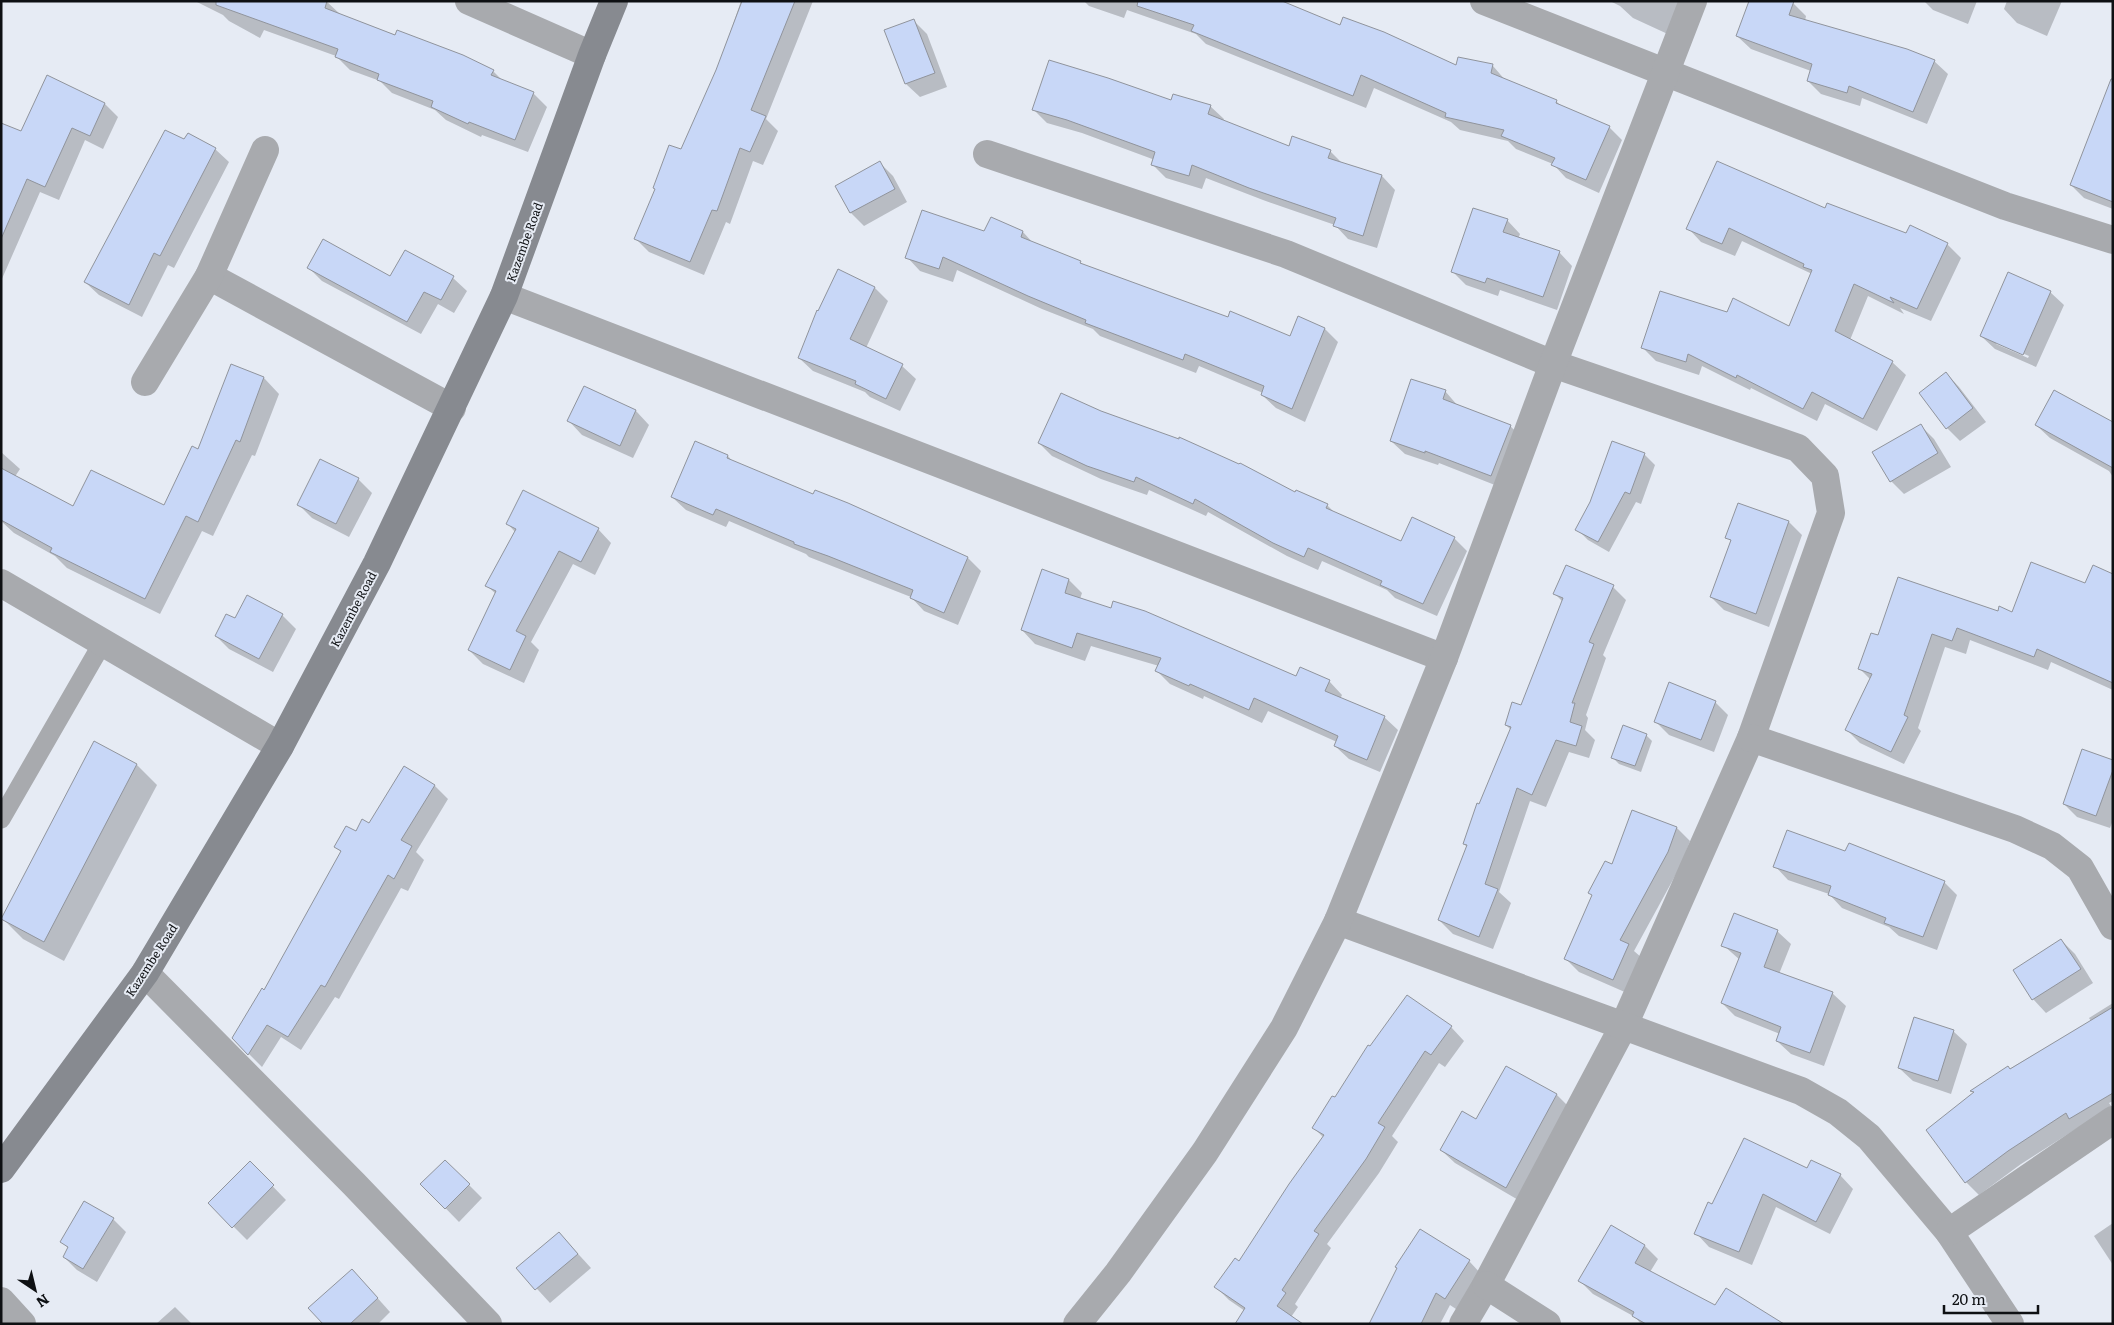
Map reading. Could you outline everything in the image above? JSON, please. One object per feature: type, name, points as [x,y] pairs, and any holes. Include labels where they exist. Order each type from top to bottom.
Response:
[{"type":"main road","name":"Kazembe Road","points":[[1,1169],[145,973],[280,746],[378,563],[504,296],[592,55],[614,1]]},
{"type":"street","points":[[469,1],[592,55]]},
{"type":"street","points":[[1484,1],[2005,206],[2113,240]]},
{"type":"street","points":[[1077,1324],[1118,1273],[1205,1152],[1284,1028],[1338,922],[1444,658],[1553,364],[1664,72],[1693,1]]},
{"type":"street","points":[[145,382],[209,276],[265,150]]},
{"type":"street","points":[[986,154],[1286,254],[1553,364],[1798,448],[1825,476],[1830,513],[1751,738],[1624,1025],[1486,1285],[1463,1324]]},
{"type":"street","points":[[209,276],[452,408]]},
{"type":"street","points":[[504,296],[1444,658]]},
{"type":"street","points":[[1,583],[280,746]]},
{"type":"street","points":[[1751,738],[2015,830],[2052,846],[2080,868],[2113,926]]},
{"type":"street","points":[[1338,922],[1801,1091],[1838,1112],[1869,1138],[1949,1232],[2010,1324]]},
{"type":"street","points":[[145,973],[347,1177],[488,1324]]},
{"type":"street","points":[[1949,1232],[2113,1120]]},
{"type":"street","points":[[1486,1285],[1547,1324]]},
{"type":"street","points":[[1,1301],[22,1324]]},
{"type":"lane","points":[[1,819],[103,642]]},
{"type":"building","points":[[216,1],[327,1],[325,8],[395,35],[397,30],[463,55],[494,70],[491,75],[534,92],[515,140],[469,122],[468,124],[431,107],[433,101],[377,80],[379,74],[335,57],[338,49],[216,5]]},
{"type":"building","points":[[742,1],[795,1],[751,110],[766,116],[750,152],[740,148],[717,211],[712,210],[690,262],[634,239],[655,189],[653,188],[669,145],[681,149],[716,70]]},
{"type":"building","points":[[1138,1],[1282,1],[1340,25],[1343,17],[1384,32],[1456,65],[1458,57],[1493,64],[1491,73],[1557,100],[1556,103],[1610,126],[1586,180],[1551,165],[1555,158],[1501,136],[1504,130],[1445,117],[1446,113],[1361,75],[1353,96],[1191,31],[1194,25],[1137,6]]},
{"type":"building","points":[[1749,1],[1794,1],[1789,15],[1907,49],[1935,60],[1913,112],[1849,86],[1847,93],[1807,81],[1812,64],[1736,36]]},
{"type":"building","points":[[914,19],[935,73],[905,84],[884,30]]},
{"type":"building","points":[[1049,60],[1171,100],[1173,94],[1211,105],[1208,114],[1289,146],[1292,136],[1331,150],[1328,158],[1382,175],[1363,236],[1333,226],[1336,218],[1249,188],[1192,165],[1189,176],[1151,165],[1155,152],[1067,120],[1032,110]]},
{"type":"building","points":[[47,75],[105,103],[90,136],[72,128],[45,187],[27,179],[1,239],[1,123],[21,131]]},
{"type":"building","points":[[2111,79],[2113,79],[2113,202],[2070,185]]},
{"type":"building","points":[[165,130],[184,139],[188,133],[216,148],[160,256],[154,253],[129,305],[84,282]]},
{"type":"building","points":[[880,161],[895,189],[850,213],[835,186]]},
{"type":"building","points":[[1717,161],[1825,208],[1827,203],[1906,233],[1910,225],[1948,243],[1917,309],[1890,297],[1894,303],[1854,284],[1835,331],[1893,361],[1863,419],[1812,392],[1803,409],[1737,375],[1736,378],[1688,354],[1686,362],[1641,348],[1660,291],[1727,312],[1733,298],[1789,326],[1812,270],[1803,267],[1804,264],[1729,228],[1722,244],[1686,229]]},
{"type":"building","points":[[1473,208],[1508,219],[1503,232],[1560,251],[1543,297],[1487,278],[1485,283],[1451,272]]},
{"type":"building","points":[[922,210],[984,231],[991,217],[1023,231],[1021,237],[1081,261],[1080,263],[1228,317],[1230,311],[1290,336],[1298,316],[1325,328],[1292,409],[1261,395],[1264,386],[1185,354],[1183,360],[1085,323],[1086,320],[943,257],[939,269],[905,258]]},
{"type":"building","points":[[323,239],[390,276],[405,250],[454,276],[441,300],[424,292],[407,322],[307,268]]},
{"type":"building","points":[[838,269],[875,287],[850,339],[903,364],[886,399],[855,384],[856,381],[798,358],[817,310]]},
{"type":"building","points":[[2008,272],[2051,291],[2023,355],[1980,336]]},
{"type":"building","points":[[231,364],[264,377],[240,442],[236,440],[198,522],[186,516],[145,599],[50,552],[52,548],[1,520],[1,468],[73,506],[91,470],[164,505],[192,446],[198,449]]},
{"type":"building","points":[[1946,372],[1973,408],[1946,429],[1919,393]]},
{"type":"building","points":[[1411,379],[1446,390],[1443,399],[1511,425],[1491,476],[1425,451],[1425,453],[1390,441]]},
{"type":"building","points":[[584,386],[636,410],[620,446],[567,421]]},
{"type":"building","points":[[2054,390],[2113,422],[2113,468],[2035,425]]},
{"type":"building","points":[[1061,393],[1101,411],[1179,439],[1179,437],[1240,463],[1295,492],[1296,490],[1328,504],[1326,508],[1401,541],[1412,517],[1455,537],[1423,604],[1380,585],[1382,581],[1308,548],[1304,557],[1273,543],[1195,499],[1193,504],[1136,477],[1134,482],[1087,466],[1038,443]]},
{"type":"building","points":[[1921,424],[1938,453],[1890,482],[1872,452]]},
{"type":"building","points":[[695,441],[728,455],[727,458],[813,494],[815,490],[848,503],[968,557],[944,613],[910,598],[913,590],[794,544],[794,542],[716,509],[713,515],[671,497]]},
{"type":"building","points":[[1612,441],[1645,453],[1630,494],[1625,492],[1598,542],[1575,530],[1590,502]]},
{"type":"building","points":[[320,459],[359,478],[336,524],[297,505]]},
{"type":"building","points":[[523,490],[599,528],[581,562],[559,551],[516,631],[526,636],[510,670],[468,650],[496,591],[485,586],[516,529],[506,524]]},
{"type":"building","points":[[1738,503],[1789,521],[1756,614],[1710,597],[1731,540],[1725,538]]},
{"type":"building","points":[[2031,562],[2085,583],[2093,565],[2113,574],[2113,683],[2037,649],[2034,657],[1957,628],[1952,641],[1932,634],[1904,715],[1908,717],[1891,752],[1845,730],[1872,674],[1858,669],[1871,633],[1878,635],[1898,577],[1998,611],[1999,606],[2012,612]]},
{"type":"building","points":[[1566,565],[1614,585],[1589,642],[1594,644],[1572,703],[1575,703],[1570,722],[1582,726],[1576,746],[1556,740],[1532,795],[1517,788],[1485,884],[1498,889],[1479,937],[1438,920],[1467,845],[1463,844],[1477,803],[1479,804],[1511,727],[1505,725],[1512,702],[1521,705],[1563,598],[1553,594]]},
{"type":"building","points":[[1042,569],[1069,579],[1065,593],[1111,608],[1113,601],[1145,611],[1296,676],[1300,667],[1330,680],[1325,691],[1385,716],[1367,760],[1334,746],[1338,736],[1254,698],[1249,710],[1155,671],[1161,658],[1077,633],[1072,648],[1021,630]]},
{"type":"building","points":[[247,595],[283,614],[259,659],[215,636],[226,614],[235,618]]},
{"type":"building","points":[[1669,682],[1716,701],[1701,740],[1654,722]]},
{"type":"building","points":[[1623,725],[1647,734],[1635,766],[1611,758]]},
{"type":"building","points":[[94,741],[137,764],[44,942],[1,919]]},
{"type":"building","points":[[2082,749],[2113,760],[2113,770],[2096,816],[2063,804]]},
{"type":"building","points":[[404,766],[435,785],[401,840],[412,846],[394,879],[388,875],[325,987],[321,985],[288,1037],[267,1025],[248,1055],[232,1038],[262,988],[264,990],[341,851],[334,847],[346,826],[356,831],[362,819],[369,823]]},
{"type":"building","points":[[1632,810],[1677,827],[1668,852],[1620,940],[1629,944],[1613,980],[1564,959],[1592,895],[1588,893],[1605,861],[1612,864]]},
{"type":"building","points":[[1787,830],[1845,851],[1849,843],[1945,881],[1923,937],[1884,923],[1886,918],[1828,895],[1831,886],[1773,867]]},
{"type":"building","points":[[1734,913],[1778,930],[1764,967],[1833,992],[1810,1053],[1776,1041],[1781,1027],[1721,1003],[1741,953],[1721,946]]},
{"type":"building","points":[[2061,939],[2081,969],[2032,1000],[2013,970]]},
{"type":"building","points":[[1407,995],[1452,1026],[1431,1055],[1425,1051],[1378,1123],[1385,1127],[1366,1159],[1314,1231],[1319,1234],[1282,1290],[1286,1293],[1277,1306],[1303,1324],[1235,1324],[1245,1308],[1214,1287],[1235,1258],[1239,1261],[1289,1184],[1324,1135],[1312,1128],[1332,1096],[1335,1097],[1368,1045],[1370,1046]]},
{"type":"building","points":[[2113,1007],[2113,1093],[2069,1119],[2066,1113],[2008,1151],[1965,1183],[1926,1130],[1974,1092],[1970,1091],[2008,1066],[2010,1069]]},
{"type":"building","points":[[1914,1017],[1954,1030],[1938,1081],[1898,1068]]},
{"type":"building","points":[[1506,1066],[1557,1094],[1506,1188],[1440,1150],[1462,1111],[1476,1119]]},
{"type":"building","points":[[1744,1138],[1807,1168],[1811,1160],[1841,1174],[1816,1222],[1763,1194],[1739,1252],[1694,1234],[1708,1202],[1712,1204]]},
{"type":"building","points":[[445,1160],[470,1184],[445,1209],[420,1184]]},
{"type":"building","points":[[250,1161],[274,1185],[232,1228],[208,1203]]},
{"type":"building","points":[[84,1201],[114,1218],[83,1269],[63,1257],[68,1247],[60,1242]]},
{"type":"building","points":[[1611,1225],[1645,1245],[1635,1263],[1715,1305],[1726,1288],[1784,1324],[1646,1324],[1632,1316],[1634,1312],[1578,1281]]},
{"type":"building","points":[[1420,1229],[1470,1260],[1445,1299],[1436,1293],[1421,1324],[1369,1324],[1397,1268],[1395,1267]]},
{"type":"building","points":[[559,1232],[578,1254],[535,1290],[516,1268]]},
{"type":"building","points":[[352,1269],[378,1298],[350,1324],[323,1324],[308,1308]]}]
